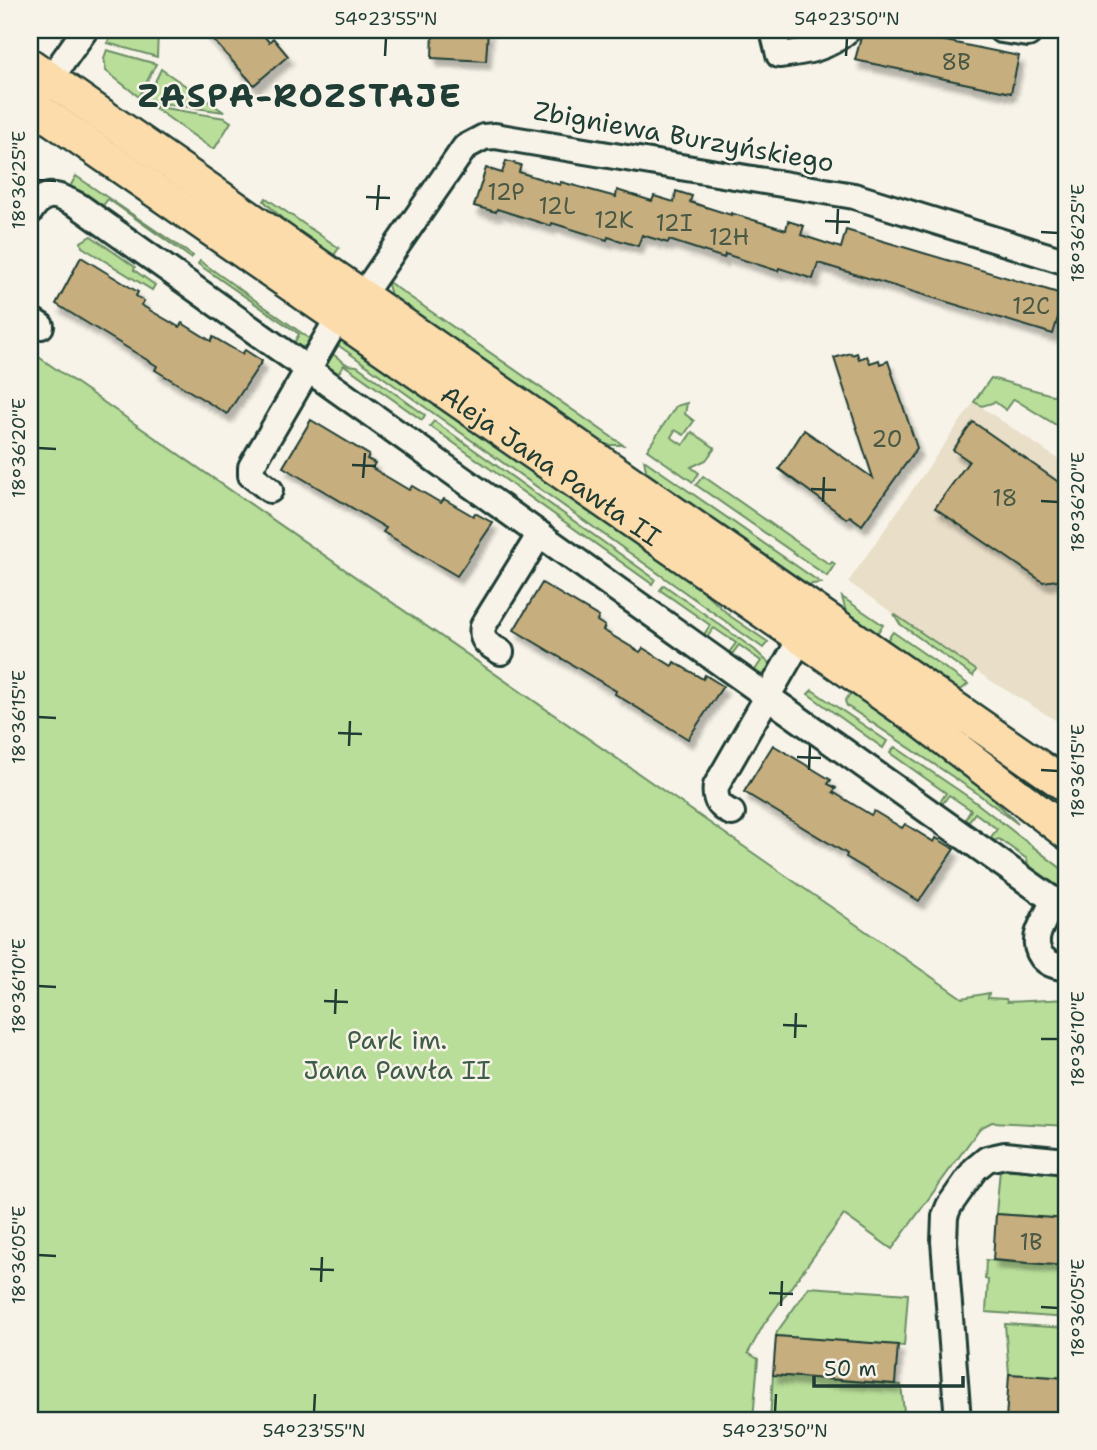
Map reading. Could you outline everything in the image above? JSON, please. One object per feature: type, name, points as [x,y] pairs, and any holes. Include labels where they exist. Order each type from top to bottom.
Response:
[{"type":"main road","name":"Aleja Jana Pawła II","points":[[40,72],[1067,786]]},
{"type":"main road","name":"Aleja Jana Pawła II","points":[[30,105],[921,721],[1067,833]]},
{"type":"main road","points":[[338,318],[362,296]]},
{"type":"street","points":[[30,105],[40,72],[85,30]]},
{"type":"street","points":[[773,30],[779,55],[816,50],[827,46],[848,30]]},
{"type":"street","points":[[1001,30],[1028,34],[1027,30]]},
{"type":"street","name":"Zbigniewa Burzyńskiego","points":[[362,296],[465,148],[484,137],[495,136],[854,195],[1067,262]]},
{"type":"street","points":[[30,212],[38,200],[51,195],[60,196],[79,206],[1060,904],[1051,910],[1038,930],[1036,944],[1044,960],[1051,965],[1067,967]]},
{"type":"street","points":[[270,490],[251,475],[251,467],[338,318]]},
{"type":"street","points":[[501,652],[484,642],[481,635],[483,626],[540,534]]},
{"type":"street","points":[[732,813],[717,802],[716,786],[801,638]]},
{"type":"street","points":[[958,1420],[944,1216],[975,1169],[987,1159],[1005,1156],[1067,1161]]},
{"type":"shaded area","points":[[974,402],[1067,465],[1067,727],[991,681],[848,582]]},
{"type":"green space","points":[[115,30],[158,30],[157,57],[107,43]]},
{"type":"green space","points":[[107,50],[156,64],[139,97],[106,71],[104,58]]},
{"type":"green space","points":[[161,69],[224,112],[146,101]]},
{"type":"green space","points":[[152,106],[225,118],[231,122],[215,148],[211,148]]},
{"type":"green space","points":[[76,176],[193,256],[191,258],[108,199],[99,211],[68,190]]},
{"type":"green space","points":[[266,198],[339,248],[332,258],[294,230],[264,201]]},
{"type":"green space","points":[[91,236],[135,267],[134,270],[155,285],[152,290],[82,247],[81,242]]},
{"type":"green space","points":[[200,261],[312,341],[303,347],[292,347],[299,334],[198,264]]},
{"type":"green space","points":[[387,281],[623,445],[602,445],[392,299]]},
{"type":"green space","points":[[335,343],[349,343],[679,569],[730,616],[768,642],[763,648]]},
{"type":"green space","points":[[327,350],[348,365],[357,366],[425,415],[422,420],[344,365],[335,378],[325,365]]},
{"type":"green space","name":"Park im. Jana Pawła II","points":[[30,351],[962,998],[989,993],[988,998],[1006,999],[1007,1002],[1067,999],[1067,1126],[992,1122],[980,1128],[892,1249],[844,1215],[764,1324],[748,1353],[758,1359],[753,1420],[30,1420]]},
{"type":"green space","points":[[991,378],[1067,399],[1067,418],[1061,428],[1014,399],[1006,410],[995,402],[982,406],[974,402]]},
{"type":"green space","points":[[687,403],[685,414],[694,421],[684,435],[675,430],[671,437],[683,445],[692,432],[715,448],[706,460],[691,467],[699,473],[693,482],[647,450],[676,406]]},
{"type":"green space","points":[[434,421],[655,579],[652,584],[430,426]]},
{"type":"green space","points":[[644,460],[821,583],[803,585],[647,475]]},
{"type":"green space","points":[[703,476],[820,558],[835,564],[827,576],[696,485]]},
{"type":"green space","points":[[664,585],[755,650],[773,667],[765,674],[753,673],[761,661],[739,645],[730,657],[727,655],[736,643],[714,628],[705,640],[702,638],[710,625],[660,590]]},
{"type":"green space","points":[[842,597],[883,625],[875,636],[847,616]]},
{"type":"green space","points":[[894,614],[976,670],[973,676],[900,624]]},
{"type":"green space","points":[[893,632],[968,684],[962,689],[953,689],[885,643]]},
{"type":"green space","points":[[812,690],[887,741],[883,748],[808,694]]},
{"type":"green space","points":[[853,690],[979,785],[1018,824],[974,791],[847,706],[845,701]]},
{"type":"green space","points":[[895,747],[970,798],[1067,873],[1067,896],[1029,870],[1027,859],[999,839],[988,841],[997,829],[975,813],[966,825],[963,823],[971,810],[949,795],[940,807],[938,805],[946,793],[890,753]]},
{"type":"green space","points":[[1000,1169],[1067,1174],[1067,1219],[996,1214]]},
{"type":"green space","points":[[986,1260],[1067,1266],[1067,1318],[986,1312]]},
{"type":"green space","points":[[809,1287],[908,1294],[904,1346],[776,1336]]},
{"type":"green space","points":[[1005,1324],[1067,1328],[1067,1378],[1009,1374]]},
{"type":"green space","points":[[773,1375],[901,1385],[905,1420],[770,1420]]},
{"type":"building","points":[[204,30],[259,30],[269,42],[273,38],[288,56],[254,85]]},
{"type":"building","points":[[433,30],[488,30],[486,61],[432,58]]},
{"type":"building","points":[[863,30],[892,30],[1019,56],[1011,93],[855,60]]},
{"type":"building","points":[[506,161],[521,165],[519,172],[560,185],[561,182],[616,197],[617,190],[652,201],[654,196],[674,202],[676,191],[692,196],[690,202],[731,215],[786,230],[788,221],[804,226],[801,235],[841,248],[846,230],[1065,295],[1053,334],[818,263],[813,279],[725,254],[724,258],[669,240],[668,243],[642,235],[638,246],[608,237],[607,240],[552,223],[551,226],[497,209],[496,212],[474,206],[486,168],[502,173]]},
{"type":"building","points":[[81,257],[138,292],[136,296],[144,301],[141,305],[179,327],[182,323],[211,341],[213,337],[242,354],[245,350],[262,361],[227,414],[155,370],[157,366],[56,304]]},
{"type":"building","points":[[857,353],[859,359],[867,356],[870,363],[888,361],[917,448],[862,525],[850,516],[847,519],[779,469],[804,430],[873,478],[834,358]]},
{"type":"building","points":[[311,420],[369,455],[367,459],[375,463],[372,468],[409,490],[412,486],[441,503],[444,499],[473,516],[475,513],[493,523],[457,576],[383,532],[386,528],[283,467]]},
{"type":"building","points":[[973,422],[1067,488],[1067,574],[1064,579],[1043,582],[935,508],[969,461],[953,450]]},
{"type":"building","points":[[542,583],[599,617],[597,621],[605,626],[603,630],[640,652],[643,648],[672,666],[674,662],[703,679],[705,675],[723,686],[688,739],[615,694],[616,691],[514,630]]},
{"type":"building","points":[[773,745],[831,780],[828,784],[836,788],[833,792],[871,815],[874,811],[902,828],[905,824],[934,842],[936,838],[954,849],[919,901],[744,792]]},
{"type":"building","points":[[996,1214],[1067,1219],[1067,1266],[993,1260]]},
{"type":"building","points":[[776,1336],[898,1345],[895,1384],[773,1375]]},
{"type":"building","points":[[1009,1374],[1067,1378],[1067,1420],[1006,1420]]},
{"type":"district","name":"ZASPA-ROZSTAJE","points":[[300,95]]}]
